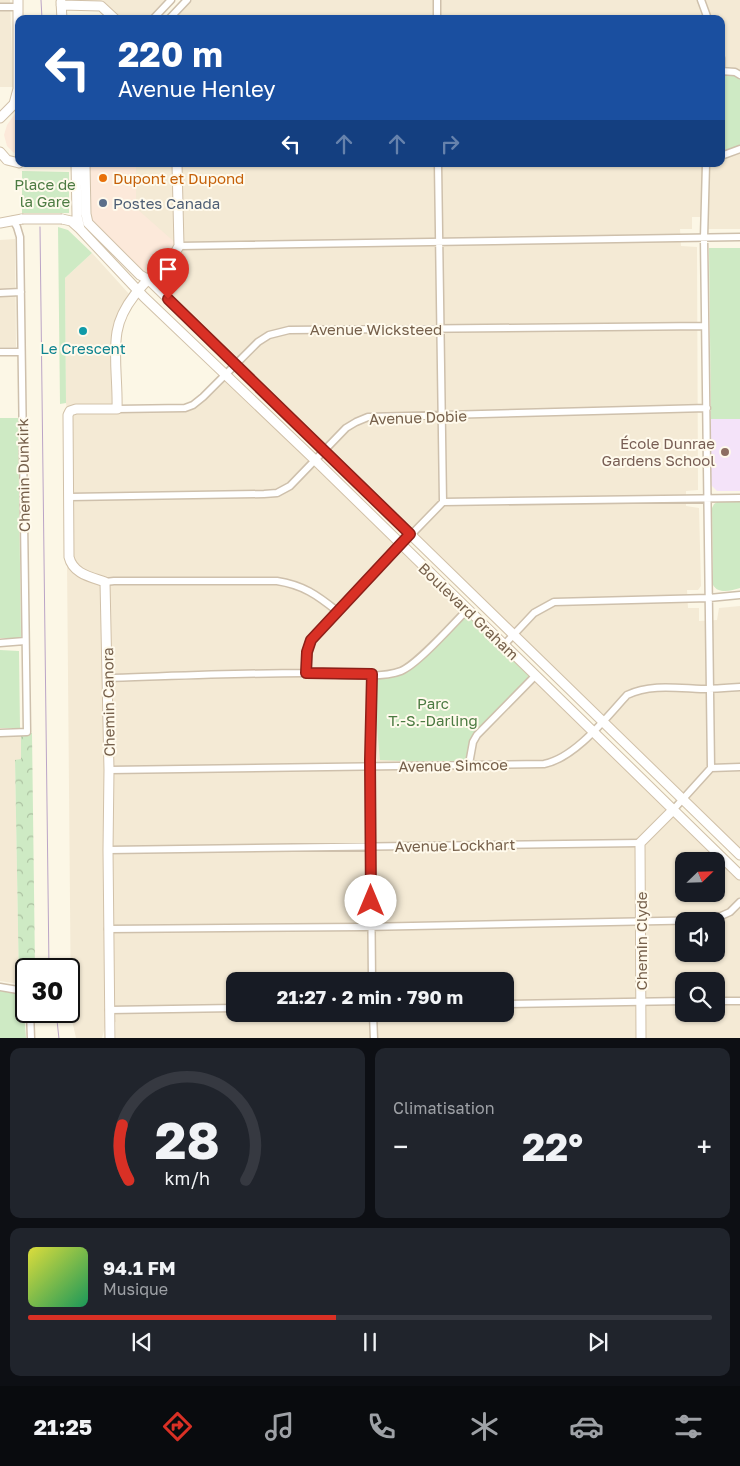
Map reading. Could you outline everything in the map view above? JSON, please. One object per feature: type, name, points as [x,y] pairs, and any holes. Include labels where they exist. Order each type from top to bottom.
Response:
[{"type":"street","points":[[157,15],[171,0]]},
{"type":"street","points":[[173,15],[187,0]]},
{"type":"street","points":[[437,0],[437,15]]},
{"type":"street","points":[[701,0],[707,15]]},
{"type":"street","points":[[61,3],[101,6],[111,15]]},
{"type":"street","points":[[0,7],[18,4]]},
{"type":"street","points":[[725,72],[735,72],[740,75]]},
{"type":"street","points":[[0,118],[14,104],[15,100]]},
{"type":"street","points":[[725,155],[740,149]]},
{"type":"street","points":[[0,152],[7,160],[15,162]]},
{"type":"street","points":[[76,167],[81,215]]},
{"type":"street","points":[[80,229],[85,167]]},
{"type":"street","points":[[117,409],[117,332],[123,312],[139,290],[175,253],[179,246],[177,167]]},
{"type":"street","points":[[438,167],[443,502]]},
{"type":"street","points":[[640,843],[711,768],[704,238],[706,167]]},
{"type":"street","points":[[0,223],[17,219],[62,219],[81,215]]},
{"type":"street","name":"Boulevard Graham","points":[[81,215],[140,275],[149,280],[235,366],[740,855]]},
{"type":"street","name":"Chemin Dunkirk","points":[[0,733],[26,732],[21,292],[20,237],[17,219]]},
{"type":"street","points":[[62,219],[71,221],[80,229]]},
{"type":"street","name":"Boulevard Graham","points":[[80,229],[139,290],[740,875]]},
{"type":"street","points":[[179,246],[740,237]]},
{"type":"street","points":[[0,293],[21,292]]},
{"type":"street","name":"Avenue Wicksteed","points":[[69,497],[68,415],[70,411],[76,409],[185,408],[201,400],[258,342],[266,336],[277,332],[289,330],[705,326]]},
{"type":"street","points":[[0,352],[21,352]]},
{"type":"street","name":"Avenue Dobie","points":[[69,497],[270,494],[290,486],[346,428],[368,417],[706,408]]},
{"type":"street","points":[[69,497],[70,562],[78,571],[106,582],[277,581],[290,583],[315,594],[337,611]]},
{"type":"street","points":[[306,673],[307,652],[311,640],[410,534],[443,502],[740,498]]},
{"type":"street","name":"Chemin Canora","points":[[106,582],[110,1038]]},
{"type":"street","points":[[504,645],[534,613],[554,602],[709,598],[740,595]]},
{"type":"street","points":[[108,678],[306,673],[395,673],[411,665],[468,609]]},
{"type":"street","points":[[0,643],[25,641]]},
{"type":"street","points":[[372,674],[370,766],[372,972]]},
{"type":"street","points":[[469,764],[473,742],[477,734],[535,676]]},
{"type":"street","name":"Avenue Simcoe","points":[[109,770],[544,764],[553,762],[573,751],[628,696],[636,691],[648,688],[711,689],[740,687]]},
{"type":"street","points":[[711,768],[740,767]]},
{"type":"street","name":"Avenue Lockhart","points":[[108,850],[640,843]]},
{"type":"street","name":"Chemin Clyde","points":[[640,843],[641,1038]]},
{"type":"street","points":[[108,929],[712,920],[730,912],[740,902]]},
{"type":"street","points":[[0,987],[15,990]]},
{"type":"street","points":[[514,1004],[675,1001]]},
{"type":"street","points":[[725,1001],[740,1001]]},
{"type":"street","points":[[109,1010],[226,1008]]},
{"type":"street","name":"Chemin Canora","points":[[106,1038],[109,1021]]},
{"type":"street","points":[[373,1022],[374,1038]]},
{"type":"street","points":[[30,1023],[31,1038]]},
{"type":"shaded area","points":[[0,0],[10,0],[13,87],[0,87]]},
{"type":"shaded area","points":[[61,0],[171,0],[157,15],[111,15],[106,10],[61,5]]},
{"type":"shaded area","points":[[187,0],[740,0],[740,229],[708,229],[709,217],[692,217],[692,229],[680,229],[681,246],[697,247],[698,490],[686,491],[686,506],[699,508],[701,586],[698,590],[687,590],[688,608],[699,608],[699,621],[717,620],[719,608],[740,606],[740,852],[149,280],[136,208],[136,167],[725,167],[725,15],[173,15]]},
{"type":"shaded area","points":[[15,114],[14,153],[7,146],[4,135],[7,125]]},
{"type":"shaded area","points":[[87,167],[136,167],[136,208],[179,246],[149,280],[92,227],[87,214]]},
{"type":"shaded area","points":[[15,239],[16,347],[0,347],[0,240]]},
{"type":"shaded area","points":[[92,253],[130,295],[120,323],[118,408],[185,408],[226,374],[716,852],[675,852],[675,902],[725,902],[725,860],[740,875],[740,1038],[116,1038],[116,1022],[106,1024],[102,1038],[76,1038],[73,1023],[80,1023],[80,958],[70,958],[67,561],[68,415],[66,403],[65,278]]},
{"type":"shaded area","name":"École Dunrae Gardens School","points":[[711,419],[740,419],[740,491],[717,491],[711,485]]},
{"type":"shaded area","points":[[21,732],[21,760],[15,760],[19,958],[15,958],[15,983],[0,981],[0,733]]},
{"type":"green space","points":[[725,72],[740,75],[740,149],[725,155]]},
{"type":"green space","name":"Place de la Gare","points":[[22,171],[69,172],[69,213],[22,213]]},
{"type":"green space","points":[[58,227],[68,230],[92,253],[65,278],[66,403],[60,404]]},
{"type":"green space","points":[[709,248],[740,248],[740,419],[711,419]]},
{"type":"green space","points":[[0,418],[18,418],[21,638],[0,638]]},
{"type":"green space","points":[[717,502],[740,502],[740,588],[729,591],[718,590],[713,585],[712,508]]},
{"type":"green space","name":"Parc T.-S.-Darling","points":[[468,609],[535,676],[477,735],[469,764],[380,760],[372,674],[403,670]]},
{"type":"green space","points":[[0,650],[19,651],[20,728],[0,728]]},
{"type":"green space","points":[[21,732],[32,733],[35,958],[19,958],[15,760],[21,759]]},
{"type":"green space","points":[[0,991],[15,994],[15,1023],[25,1023],[26,1038],[0,1038]]},
{"type":"tram line","points":[[41,0],[42,15]]},
{"type":"tram line","points":[[40,227],[49,958]]},
{"type":"tram line","points":[[57,1023],[59,1038]]},
{"type":"place","name":"Dupont et Dupond","points":[[103,178]]},
{"type":"place","name":"Postes Canada","points":[[103,203]]},
{"type":"place","name":"Le Crescent","points":[[83,331]]},
{"type":"place","name":"École Dunrae Gardens School","points":[[725,452]]},
{"type":"route","points":[[168,299],[410,534],[311,640],[307,652],[306,673],[372,674],[370,760],[371,901]]}]
